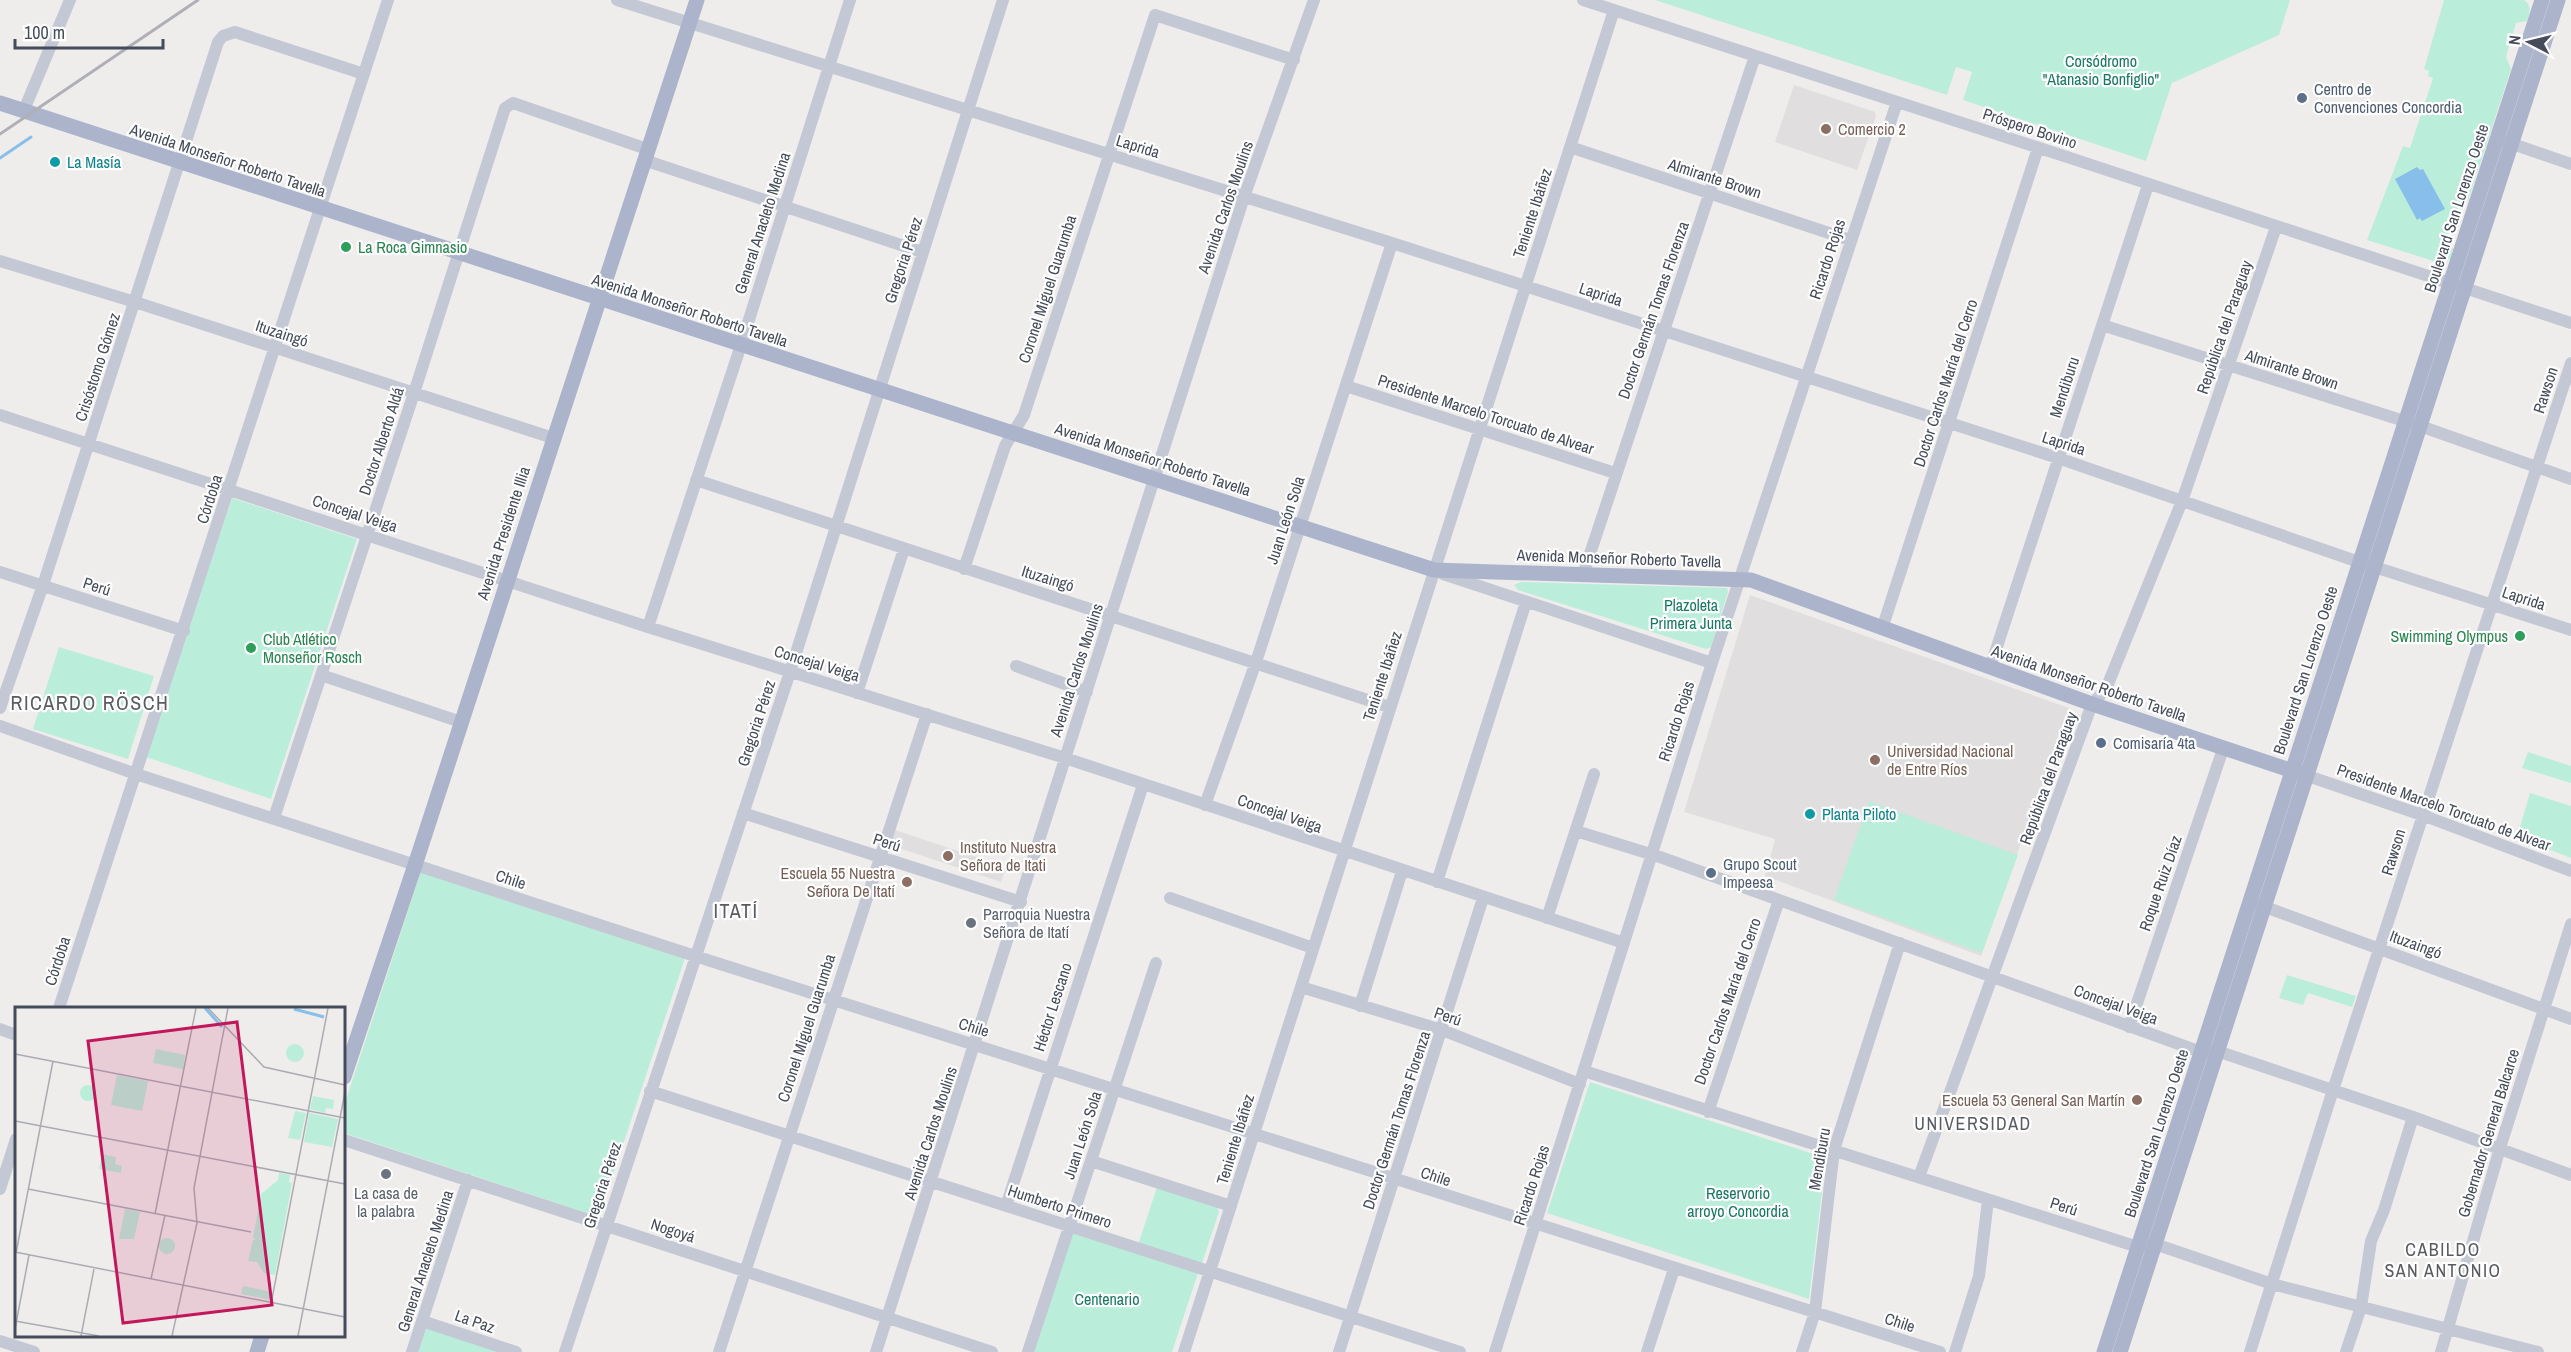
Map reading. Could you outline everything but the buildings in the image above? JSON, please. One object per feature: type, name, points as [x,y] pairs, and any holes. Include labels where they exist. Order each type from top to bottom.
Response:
[{"type":"main road","name":"Avenida Presidente Illia","points":[[345,1074],[697,0]]},
{"type":"main road","name":"Boulevard San Lorenzo Oeste","points":[[2412,424],[2466,289],[2505,142],[2551,1]]},
{"type":"main road","name":"Avenida Monseñor Roberto Tavella","points":[[0,103],[1434,570],[1740,579],[1770,585],[1990,668],[2298,773]]},
{"type":"main road","name":"Boulevard San Lorenzo Oeste","points":[[2120,1352],[2155,1244],[2209,1051],[2412,424],[2450,283],[2505,142]]},
{"type":"main road","name":"Boulevard San Lorenzo Oeste","points":[[2104,1352],[2138,1247],[2209,1051]]},
{"type":"main road","points":[[256,1352],[261,1337]]},
{"type":"street","points":[[24,110],[70,0]]},
{"type":"street","name":"Córdoba","points":[[59,1007],[184,631],[388,0]]},
{"type":"street","name":"Laprida","points":[[617,0],[1392,243],[2058,459],[2366,564],[2571,630]]},
{"type":"street","name":"General Anacleto Medina","points":[[648,627],[741,345],[850,0]]},
{"type":"street","name":"Gregoria Pérez","points":[[565,1352],[790,672],[1003,0]]},
{"type":"street","name":"Avenida Carlos Moulins","points":[[876,1352],[1245,197],[1314,0]]},
{"type":"street","name":"Próspero Bovino","points":[[1583,0],[2372,256],[2571,323]]},
{"type":"street","name":"Teniente Ibáñez","points":[[1184,1352],[1614,10]]},
{"type":"street","name":"Coronel Miguel Guarumba","points":[[964,569],[1005,446],[1024,415],[1155,15],[1294,60]]},
{"type":"street","name":"Crisóstomo Gómez","points":[[0,708],[43,585],[218,42],[223,36],[235,32],[364,74]]},
{"type":"street","name":"Doctor Germán Tomas Florenza","points":[[1583,574],[1755,56]]},
{"type":"street","name":"Ricardo Rojas","points":[[1495,1352],[1712,663],[1897,102]]},
{"type":"street","name":"Doctor Alberto Aldá","points":[[274,818],[505,108],[513,104],[645,155]]},
{"type":"street","points":[[2505,142],[2571,164]]},
{"type":"street","name":"Almirante Brown","points":[[1570,147],[1850,240]]},
{"type":"street","name":"Doctor Carlos María del Cerro","points":[[1882,628],[2038,148]]},
{"type":"street","points":[[645,155],[784,208],[922,252]]},
{"type":"street","name":"Mendiburu","points":[[1990,668],[2148,185]]},
{"type":"street","name":"República del Paraguay","points":[[1919,1177],[2092,704],[2106,689],[2182,501],[2276,226]]},
{"type":"street","name":"Juan León Sola","points":[[1205,805],[1256,662],[1392,243]]},
{"type":"street","name":"Ituzaingó","points":[[0,261],[135,302],[553,438]]},
{"type":"street","name":"Almirante Brown","points":[[2102,325],[2412,424],[2571,478]]},
{"type":"street","name":"Rawson","points":[[2250,1352],[2422,815],[2571,363]]},
{"type":"street","name":"Presidente Marcelo Torcuato de Alvear","points":[[1346,386],[1616,473]]},
{"type":"street","name":"Concejal Veiga","points":[[0,415],[648,627],[1065,758],[1624,943]]},
{"type":"street","name":"Ituzaingó","points":[[696,480],[1389,707]]},
{"type":"street","points":[[857,693],[904,549]]},
{"type":"street","points":[[1434,570],[1712,663]]},
{"type":"street","name":"Perú","points":[[0,572],[184,631]]},
{"type":"street","points":[[1437,882],[1526,602]]},
{"type":"street","points":[[1016,666],[1087,692]]},
{"type":"street","points":[[321,675],[461,722]]},
{"type":"street","name":"Coronel Miguel Guarumba","points":[[718,1352],[927,714]]},
{"type":"street","name":"Chile","points":[[0,726],[136,774],[695,956],[1940,1352]]},
{"type":"street","name":"Roque Ruiz Díaz","points":[[2129,1027],[2223,749]]},
{"type":"street","name":"Presidente Marcelo Torcuato de Alvear","points":[[2298,773],[2422,815],[2571,871]]},
{"type":"street","points":[[1547,918],[1594,774]]},
{"type":"street","name":"Héctor Lescano","points":[[1006,1206],[1143,785]]},
{"type":"street","name":"Perú","points":[[743,813],[1021,902]]},
{"type":"street","name":"Concejal Veiga","points":[[1576,831],[1651,855],[1994,976],[2129,1027],[2333,1090],[2571,1175]]},
{"type":"street","points":[[1360,1006],[1402,871]]},
{"type":"street","points":[[1170,898],[1313,948]]},
{"type":"street","name":"Doctor Germán Tomas Florenza","points":[[1339,1352],[1483,898]]},
{"type":"street","name":"Doctor Carlos María del Cerro","points":[[1707,1112],[1779,900]]},
{"type":"street","name":"Ituzaingó","points":[[2256,903],[2571,1019]]},
{"type":"street","name":"Gobernador General Balcarce","points":[[2440,1352],[2500,1148],[2571,924]]},
{"type":"street","name":"Mendiburu","points":[[1802,1352],[1815,1312],[1834,1150],[1900,943]]},
{"type":"street","name":"Juan León Sola","points":[[1028,1352],[1156,963]]},
{"type":"street","name":"Perú","points":[[1301,987],[1442,1030],[1580,1084]]},
{"type":"street","points":[[0,1029],[15,1035]]},
{"type":"street","name":"Perú","points":[[1584,1071],[1707,1112],[2138,1247],[2155,1244],[2272,1284],[2538,1352]]},
{"type":"street","name":"Humberto Primero","points":[[650,1091],[1460,1352]]},
{"type":"street","points":[[2346,1352],[2361,1307],[2371,1241],[2384,1210],[2413,1118]]},
{"type":"street","name":"Nogoyá","points":[[345,1140],[992,1352]]},
{"type":"street","points":[[0,1189],[15,1142]]},
{"type":"street","points":[[1091,1161],[1231,1206]]},
{"type":"street","name":"General Anacleto Medina","points":[[412,1352],[468,1180]]},
{"type":"street","points":[[1955,1352],[1979,1276],[1988,1200]]},
{"type":"street","points":[[1647,1352],[1674,1269]]},
{"type":"street","name":"La Paz","points":[[422,1321],[516,1352]]},
{"type":"street","points":[[0,1341],[34,1352]]},
{"type":"shaded area","name":"Comercio 2","points":[[1794,85],[1875,112],[1876,116],[1857,170],[1775,142]]},
{"type":"shaded area","name":"Universidad Nacional de Entre Ríos","points":[[1750,595],[2069,708],[1981,956],[1765,876],[1775,839],[1684,812]]},
{"type":"shaded area","name":"Instituto Nuestra Señora de Itati","points":[[895,830],[1006,867],[1001,882],[890,845]]},
{"type":"green space","name":"Corsódromo \"Atanasio Bonfiglio\"","points":[[1655,0],[2290,0],[2279,35],[2172,83],[2146,161],[1963,100],[1972,72],[1956,67],[1947,95]]},
{"type":"green space","points":[[2444,0],[2524,0],[2530,9],[2527,21],[2516,23],[2506,57],[2511,69],[2468,201],[2460,202],[2447,239],[2453,248],[2451,258],[2443,264],[2367,240],[2403,146],[2410,148],[2433,78],[2428,76],[2429,71],[2424,69]]},
{"type":"green space","name":"Club Atlético Monseñor Rosch","points":[[232,498],[357,539],[271,799],[146,757]]},
{"type":"green space","name":"Plazoleta Primera Junta","points":[[1521,582],[1727,588],[1728,592],[1711,647],[1706,649],[1518,590],[1514,585]]},
{"type":"green space","points":[[59,647],[154,676],[128,759],[33,729]]},
{"type":"green space","points":[[2528,752],[2571,766],[2571,783],[2522,768]]},
{"type":"green space","points":[[2530,793],[2571,806],[2571,858],[2517,837]]},
{"type":"green space","points":[[1869,801],[2018,855],[1982,953],[1834,900]]},
{"type":"green space","points":[[423,865],[687,952],[599,1217],[345,1133],[345,1103]]},
{"type":"green space","points":[[2287,975],[2356,996],[2352,1007],[2308,993],[2303,1005],[2279,998]]},
{"type":"green space","name":"Reservorio arroyo Concordia","points":[[1590,1082],[1826,1158],[1809,1299],[1547,1213]]},
{"type":"green space","name":"Centenario","points":[[1157,1187],[1217,1207],[1219,1212],[1202,1263],[1138,1245]]},
{"type":"green space","name":"Centenario","points":[[1072,1232],[1198,1273],[1172,1352],[1033,1352]]},
{"type":"green space","points":[[426,1325],[505,1352],[417,1352]]},
{"type":"water","points":[[2417,167],[2420,170],[2423,169],[2445,209],[2422,221],[2420,218],[2417,220],[2395,179]]},
{"type":"waterway","points":[[0,158],[31,137]]},
{"type":"railway","points":[[0,134],[198,0]]},
{"type":"place","name":"Centro de Convenciones Concordia","points":[[2302,98]]},
{"type":"place","name":"Comercio 2","points":[[1826,129]]},
{"type":"place","name":"La Masía","points":[[55,162]]},
{"type":"place","name":"La Roca Gimnasio","points":[[346,247]]},
{"type":"place","name":"Swimming Olympus","points":[[2520,636]]},
{"type":"place","name":"Club Atlético Monseñor Rosch","points":[[251,648]]},
{"type":"place","name":"Comisaría 4ta","points":[[2101,743]]},
{"type":"place","name":"Universidad Nacional de Entre Ríos","points":[[1875,760]]},
{"type":"place","name":"Planta Piloto","points":[[1810,814]]},
{"type":"place","name":"Instituto Nuestra Señora de Itati","points":[[948,856]]},
{"type":"place","name":"Grupo Scout Impeesa","points":[[1711,873]]},
{"type":"place","name":"Escuela 55 Nuestra Señora De Itatí","points":[[907,882]]},
{"type":"place","name":"Parroquia Nuestra Señora de Itatí","points":[[971,923]]},
{"type":"place","name":"Escuela 53 General San Martín","points":[[2137,1100]]},
{"type":"place","name":"La casa de la palabra","points":[[386,1174]]},
{"type":"district","name":"RICARDO RÖSCH","points":[[90,702]]},
{"type":"district","name":"ITATÍ","points":[[736,910]]},
{"type":"district","name":"UNIVERSIDAD","points":[[1973,1123]]},
{"type":"district","name":"CABILDO SAN ANTONIO","points":[[2443,1259]]}]
